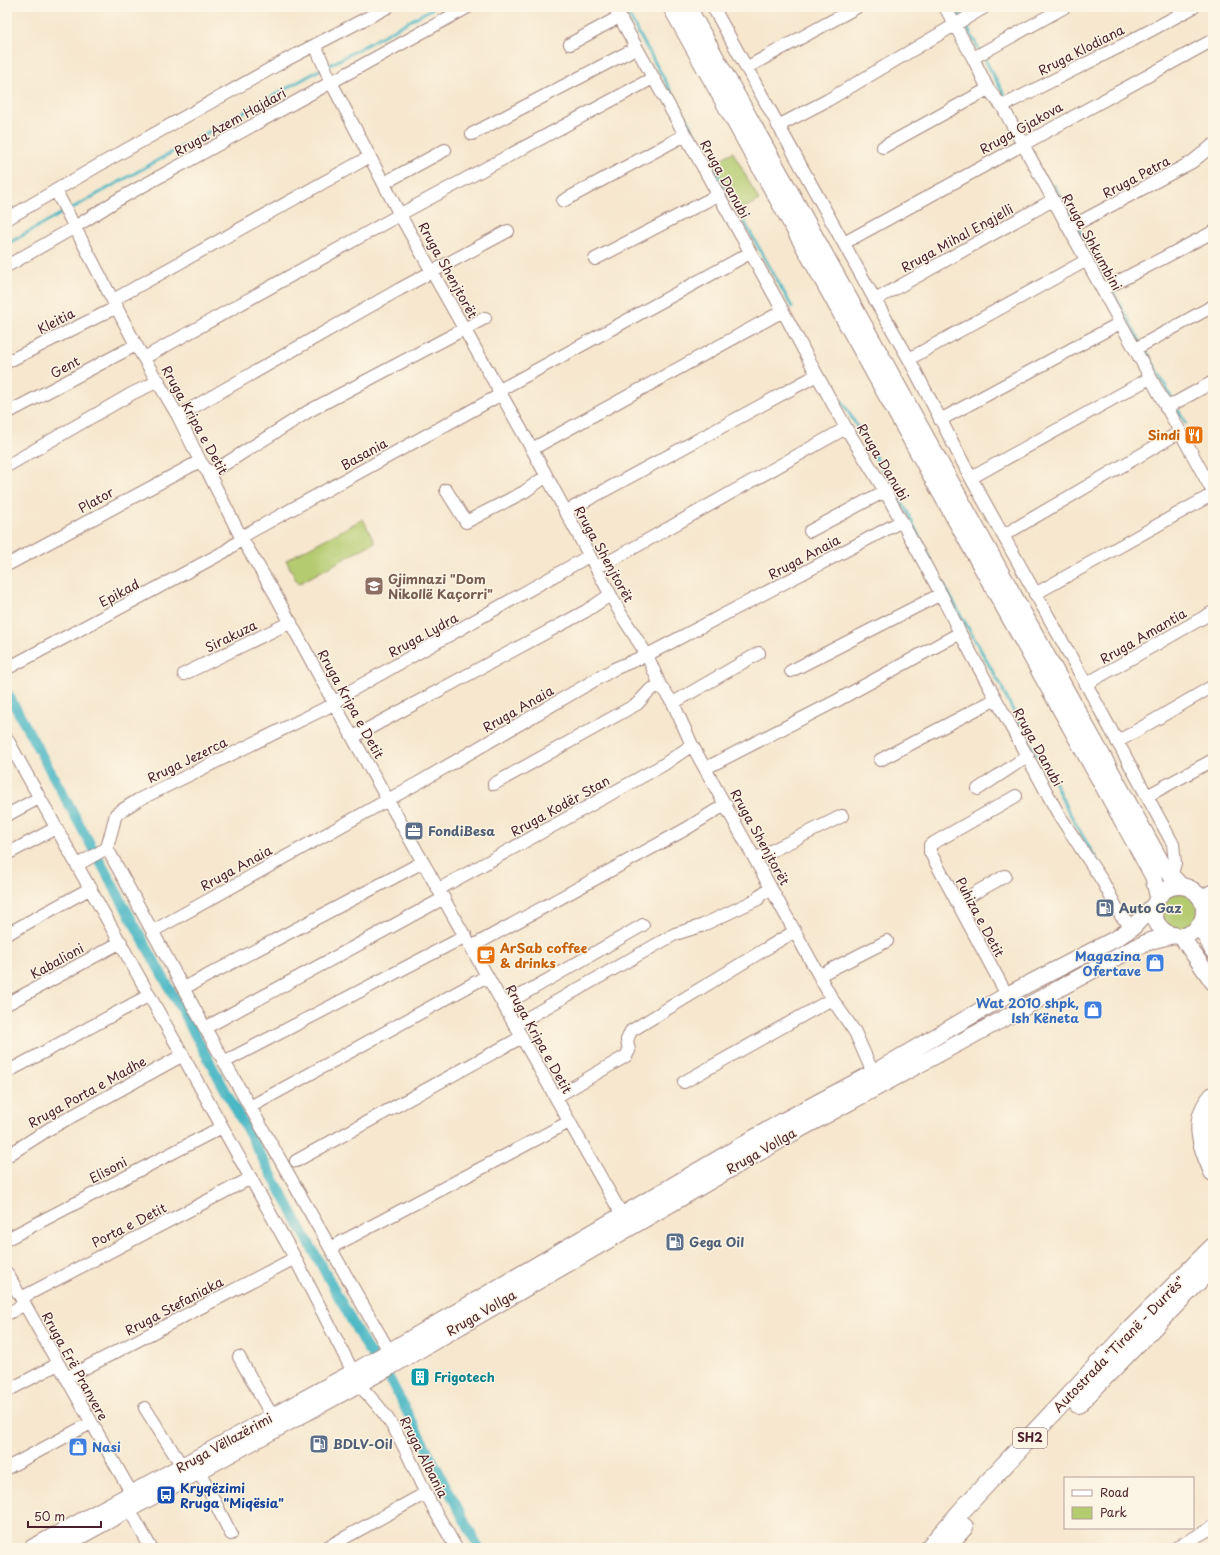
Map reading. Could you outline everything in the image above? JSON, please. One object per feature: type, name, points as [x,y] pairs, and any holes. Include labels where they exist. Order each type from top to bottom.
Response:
[{"type":"highway","points":[[1213,1096],[1203,1112],[1200,1124],[1201,1141],[1209,1158],[1213,1172]]},
{"type":"highway","points":[[1206,1264],[1213,1231]]},
{"type":"highway","name":"Autostrada \"Tiranë - Durrës\"","points":[[946,1548],[1068,1414],[1193,1287],[1206,1264],[1213,1247]]},
{"type":"highway","name":"Autostrada \"Tiranë - Durrës\"","points":[[929,1548],[965,1507],[1132,1328],[1206,1264]]},
{"type":"highway","points":[[1193,1287],[1213,1277]]},
{"type":"main road","points":[[672,7],[1150,869],[1153,876],[1157,900]]},
{"type":"main road","points":[[688,7],[1165,869],[1176,881],[1192,889],[1206,893],[1204,911],[1200,925],[1192,932],[1178,936]]},
{"type":"main road","points":[[1176,881],[1166,889],[1157,900],[1154,911],[1157,922],[1164,931],[1178,936],[1213,982]]},
{"type":"main road","name":"Rruga Vollga","points":[[626,1221],[783,1121],[873,1072],[1007,995],[1117,938],[1133,927],[1157,900]]},
{"type":"main road","points":[[1200,925],[1213,950]]},
{"type":"main road","name":"Rruga Vollga","points":[[358,1376],[388,1357],[626,1221],[791,1134],[1132,948],[1178,936]]},
{"type":"main road","name":"Rruga Vëllazërimi","points":[[58,1548],[182,1466],[272,1416],[358,1376]]},
{"type":"main road","name":"Rruga Vëllazërimi","points":[[32,1548],[130,1501],[199,1471],[358,1376]]},
{"type":"street","name":"Rruga Azem Hajdari","points":[[7,219],[106,161],[315,45],[388,7]]},
{"type":"street","name":"Rruga Azem Hajdari","points":[[7,266],[328,77],[468,7]]},
{"type":"street","points":[[713,7],[844,242],[874,300],[909,359],[971,478],[1004,535],[1147,796],[1175,849],[1174,871],[1176,881]]},
{"type":"street","points":[[746,68],[857,7]]},
{"type":"street","name":"Rruga Shkumbini","points":[[945,7],[974,58],[988,89],[1002,106],[1104,290],[1120,323],[1213,493]]},
{"type":"street","points":[[778,126],[828,100],[985,7]]},
{"type":"street","points":[[974,58],[1065,7]]},
{"type":"street","name":"Rruga Klodiana","points":[[1002,106],[1123,46],[1194,7]]},
{"type":"street","points":[[570,44],[617,12]]},
{"type":"street","name":"Rruga Danubi","points":[[617,12],[783,311],[846,428],[902,521],[960,633],[1059,815],[1103,882],[1121,916],[1133,927]]},
{"type":"street","name":"Rruga Gjakova","points":[[844,242],[1213,40]]},
{"type":"street","name":"Rruga Shenjtorët","points":[[315,45],[328,77],[400,214],[499,393],[532,449],[545,477],[610,595],[647,655],[660,685],[673,703],[692,745],[726,804],[832,999],[855,1032],[873,1072]]},
{"type":"street","points":[[472,134],[636,48]]},
{"type":"street","points":[[144,358],[400,214],[653,78]]},
{"type":"street","points":[[883,147],[988,89]]},
{"type":"street","points":[[564,201],[685,135]]},
{"type":"street","name":"Rruga Petra","points":[[1069,228],[1192,162],[1213,146]]},
{"type":"street","points":[[384,183],[445,150]]},
{"type":"street","name":"Kleitia","points":[[7,362],[115,304],[370,157]]},
{"type":"street","name":"Rruga Kripa e Detit","points":[[56,191],[136,345],[159,381],[242,538],[626,1221]]},
{"type":"street","points":[[595,259],[718,195]]},
{"type":"street","name":"Rruga Mihal Engjelli","points":[[874,300],[1053,200]]},
{"type":"street","points":[[178,416],[432,271],[441,268],[508,231]]},
{"type":"street","points":[[1104,290],[1213,232]]},
{"type":"street","name":"Basania","points":[[242,538],[750,253]]},
{"type":"street","points":[[909,359],[1087,260]]},
{"type":"street","points":[[1135,349],[1213,306]]},
{"type":"street","points":[[532,449],[783,311]]},
{"type":"street","points":[[209,474],[309,411],[485,318]]},
{"type":"street","points":[[940,420],[1120,323]]},
{"type":"street","name":"Gent","points":[[7,413],[136,345]]},
{"type":"street","points":[[565,512],[817,375]]},
{"type":"street","points":[[971,478],[1150,378]]},
{"type":"street","points":[[7,466],[133,393],[159,381]]},
{"type":"street","points":[[1166,408],[1213,382]]},
{"type":"street","name":"Rruga Lydra","points":[[334,704],[346,693],[592,561],[605,564],[846,428]]},
{"type":"street","points":[[1004,535],[1180,432]]},
{"type":"street","name":"Plator","points":[[7,565],[200,461]]},
{"type":"street","points":[[446,490],[466,522],[524,492],[545,477]]},
{"type":"street","points":[[810,530],[885,491]]},
{"type":"street","points":[[1035,594],[1213,493]]},
{"type":"street","name":"Rruga Anaia","points":[[153,931],[388,800],[614,669],[647,655],[902,521]]},
{"type":"street","name":"Epikad","points":[[8,668],[224,552],[242,538]]},
{"type":"street","points":[[791,671],[941,594]]},
{"type":"street","points":[[353,737],[586,611],[610,595]]},
{"type":"street","name":"Rruga Amantia","points":[[1086,684],[1213,612]]},
{"type":"street","name":"Sirakuza","points":[[184,674],[290,622]]},
{"type":"street","points":[[706,768],[838,700],[960,633]]},
{"type":"street","points":[[673,703],[759,653]]},
{"type":"street","points":[[494,784],[637,704],[650,690],[660,685]]},
{"type":"street","points":[[1117,742],[1213,686]]},
{"type":"street","points":[[880,760],[996,699]]},
{"type":"street","name":"Rruga Jezerca","points":[[105,849],[116,814],[138,800],[334,704]]},
{"type":"street","name":"Rruga Albania","points":[[7,741],[121,942],[148,996],[183,1055],[251,1178],[358,1376],[397,1431],[426,1494],[456,1548]]},
{"type":"street","name":"Rruga Kodër Stan","points":[[205,1028],[663,765],[692,745]]},
{"type":"street","points":[[978,789],[1028,756]]},
{"type":"street","points":[[1147,796],[1213,760]]},
{"type":"street","name":"Puhiza e Detit","points":[[1007,995],[930,852],[930,845],[1016,796]]},
{"type":"street","points":[[7,815],[39,798]]},
{"type":"street","points":[[224,1062],[468,941],[686,829],[726,804]]},
{"type":"street","points":[[754,857],[758,858],[842,816]]},
{"type":"street","points":[[7,854],[56,828]]},
{"type":"street","points":[[77,864],[105,849],[153,931],[205,1028],[330,1248],[388,1357]]},
{"type":"street","points":[[184,988],[423,862]]},
{"type":"street","points":[[957,903],[1005,876]]},
{"type":"street","points":[[7,934],[90,888]]},
{"type":"street","points":[[515,1025],[674,934],[700,926],[751,902],[771,888]]},
{"type":"street","points":[[504,1005],[643,925]]},
{"type":"street","points":[[556,1098],[626,1056],[629,1052],[627,1037],[631,1031],[795,931]]},
{"type":"street","points":[[820,975],[887,941]]},
{"type":"street","name":"Kabalioni","points":[[7,1004],[121,942]]},
{"type":"street","points":[[250,1107],[487,976]]},
{"type":"street","points":[[7,1072],[148,996]]},
{"type":"street","points":[[684,1082],[832,999]]},
{"type":"street","points":[[296,1161],[522,1037]]},
{"type":"street","name":"Rruga Porta e Madhe","points":[[7,1156],[49,1129],[183,1055]]},
{"type":"street","points":[[330,1248],[569,1122]]},
{"type":"street","name":"Elisoni","points":[[7,1239],[222,1127]]},
{"type":"street","name":"Porta e Detit","points":[[7,1314],[23,1301],[251,1178]]},
{"type":"street","name":"Rruga Stefaniaka","points":[[66,1378],[295,1258]]},
{"type":"street","name":"Rruga Erë Pranvere","points":[[7,1272],[91,1423],[130,1501],[151,1548]]},
{"type":"street","points":[[239,1357],[272,1416]]},
{"type":"street","points":[[7,1391],[58,1364]]},
{"type":"street","points":[[145,1408],[182,1466]]},
{"type":"street","points":[[7,1468],[91,1423]]},
{"type":"street","points":[[199,1471],[232,1534]]},
{"type":"street","points":[[326,1548],[426,1494]]},
{"type":"street","points":[[1176,1548],[1213,1527]]},
{"type":"green space","points":[[733,152],[759,200],[737,212],[711,164]]},
{"type":"green space","points":[[363,519],[375,542],[298,584],[286,560]]},
{"type":"green space","points":[[1180,893],[1190,896],[1195,901],[1198,911],[1195,921],[1190,926],[1180,929],[1170,926],[1165,921],[1162,911],[1165,901],[1170,896]]},
{"type":"green space","points":[[1213,1106],[1213,1158],[1206,1146],[1210,1109]]},
{"type":"waterway","points":[[328,66],[435,7]]},
{"type":"waterway","points":[[624,7],[792,307]]},
{"type":"waterway","points":[[956,7],[961,17]]},
{"type":"waterway","points":[[964,22],[980,51]]},
{"type":"waterway","points":[[983,56],[1006,98]]},
{"type":"waterway","points":[[69,210],[323,68]]},
{"type":"waterway","points":[[1011,107],[1023,129]]},
{"type":"waterway","points":[[1054,185],[1065,204]]},
{"type":"waterway","points":[[1069,211],[1074,221]]},
{"type":"waterway","points":[[7,244],[64,212]]},
{"type":"waterway","points":[[1079,230],[1087,244]]},
{"type":"waterway","points":[[1090,250],[1104,276]]},
{"type":"waterway","points":[[1112,290],[1140,341]]},
{"type":"waterway","points":[[1145,349],[1173,400]]},
{"type":"waterway","points":[[842,401],[907,511],[935,570],[1002,686],[1004,693],[1036,754],[1047,766],[1065,805],[1097,861]]},
{"type":"waterway","points":[[1176,407],[1186,423]]},
{"type":"waterway","points":[[7,692],[366,1347],[388,1376],[479,1548]]},
{"type":"place","name":"Sindi","points":[[1194,435]]},
{"type":"place","name":"Gjimnazi \"Dom Nikollë Kaçorri\"","points":[[374,586]]},
{"type":"place","name":"FondiBesa","points":[[414,831]]},
{"type":"place","name":"Auto Gaz","points":[[1105,908]]},
{"type":"place","name":"ArSab coffee & drinks","points":[[486,955]]},
{"type":"place","name":"Magazina Ofertave","points":[[1155,963]]},
{"type":"place","name":"Wat 2010 shpk, Ish Këneta","points":[[1093,1010]]},
{"type":"place","name":"Gega Oil","points":[[675,1242]]},
{"type":"place","name":"Frigotech","points":[[420,1377]]},
{"type":"place","name":"BDLV-Oil","points":[[319,1444]]},
{"type":"place","name":"Nasi","points":[[78,1447]]},
{"type":"place","name":"Kryqëzimi Rruga \"Miqësia\"","points":[[166,1495]]}]
